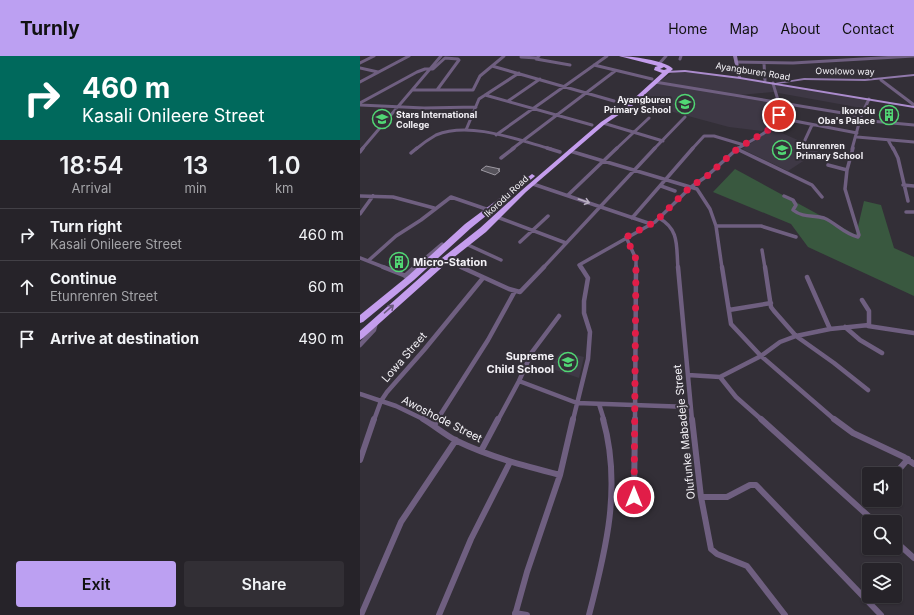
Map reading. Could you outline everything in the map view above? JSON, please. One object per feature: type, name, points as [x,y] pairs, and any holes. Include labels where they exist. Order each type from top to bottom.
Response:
[{"type":"highway","points":[[616,56],[645,62],[661,68]]},
{"type":"highway","points":[[621,56],[661,68]]},
{"type":"highway","name":"Ikorodu Road","points":[[360,336],[376,320],[445,260],[483,230],[570,151],[603,123],[630,104],[653,81],[661,68]]},
{"type":"highway","name":"Ikorodu Road","points":[[360,320],[468,226],[527,181],[592,125],[619,108],[653,81]]},
{"type":"highway","points":[[468,226],[467,231],[471,233],[483,230]]},
{"type":"main road","points":[[661,68],[685,70]]},
{"type":"main road","name":"Ayangburen Road","points":[[685,70],[740,77],[914,106]]},
{"type":"main road","name":"Ayangburen Road","points":[[685,70],[775,83]]},
{"type":"street","points":[[360,63],[374,56]]},
{"type":"street","points":[[360,82],[409,56]]},
{"type":"street","points":[[360,152],[441,56]]},
{"type":"street","points":[[412,90],[473,90],[480,76],[504,56]]},
{"type":"street","points":[[496,135],[607,56]]},
{"type":"street","points":[[661,68],[666,56]]},
{"type":"street","points":[[735,56],[740,77]]},
{"type":"street","points":[[736,62],[841,62],[914,56]]},
{"type":"street","points":[[521,57],[538,57],[549,62],[570,65]]},
{"type":"street","points":[[360,104],[416,72],[431,69],[445,58],[458,59],[459,60],[437,90]]},
{"type":"street","points":[[764,63],[765,81]]},
{"type":"street","points":[[594,65],[653,81],[728,96],[778,102],[861,118],[914,125]]},
{"type":"street","points":[[492,66],[614,101]]},
{"type":"street","points":[[360,68],[378,72]]},
{"type":"street","points":[[430,73],[431,69]]},
{"type":"street","points":[[501,158],[615,71]]},
{"type":"street","points":[[466,130],[477,102],[485,95],[519,73]]},
{"type":"street","name":"Owolowo way","points":[[775,83],[804,79],[881,80],[914,75]]},
{"type":"street","points":[[508,101],[540,79]]},
{"type":"street","points":[[881,80],[914,106]]},
{"type":"street","points":[[527,615],[515,614],[560,475],[588,359],[590,332],[584,313],[588,278],[579,265],[651,224],[690,187],[707,176],[737,149],[766,132],[779,118],[775,83]]},
{"type":"street","points":[[485,95],[592,125]]},
{"type":"street","points":[[784,196],[793,200],[796,205],[793,210],[801,215],[823,218],[852,236],[858,237],[859,235],[855,220],[845,189],[847,170],[861,118],[869,99]]},
{"type":"street","points":[[360,104],[398,107],[476,107]]},
{"type":"street","points":[[445,260],[483,278],[520,292],[685,117]]},
{"type":"street","points":[[568,195],[635,133],[649,118]]},
{"type":"street","points":[[779,118],[857,135],[914,142]]},
{"type":"street","points":[[603,123],[663,141]]},
{"type":"street","points":[[805,140],[812,125]]},
{"type":"street","points":[[411,152],[437,135],[466,130],[496,135],[560,152]]},
{"type":"street","points":[[632,218],[706,135],[744,145]]},
{"type":"street","points":[[888,140],[898,158],[908,201]]},
{"type":"street","points":[[737,149],[812,185],[822,197]]},
{"type":"street","points":[[570,151],[697,190],[710,210],[716,226],[730,317],[734,327],[761,356],[841,426],[908,459],[914,464]]},
{"type":"street","points":[[828,165],[847,170]]},
{"type":"street","points":[[533,184],[651,224]]},
{"type":"street","points":[[904,185],[914,186]]},
{"type":"street","points":[[661,186],[675,191]]},
{"type":"street","points":[[360,196],[394,197],[434,208]]},
{"type":"street","points":[[360,214],[373,196]]},
{"type":"street","points":[[368,261],[396,236],[421,220],[434,208],[453,196],[489,210]]},
{"type":"street","points":[[906,212],[914,212]]},
{"type":"street","points":[[520,242],[548,216]]},
{"type":"street","points":[[497,217],[566,243]]},
{"type":"street","name":"Olufunke Mabadeje Street","points":[[659,218],[666,222],[675,233],[690,407],[701,497],[711,549],[717,554],[747,566],[785,615]]},
{"type":"street","points":[[716,226],[761,226],[796,237]]},
{"type":"street","points":[[626,237],[636,259],[634,497]]},
{"type":"street","points":[[360,258],[408,277],[442,244]]},
{"type":"street","points":[[466,244],[471,245],[476,250],[501,260]]},
{"type":"street","points":[[762,250],[771,303],[774,311],[796,336],[834,363],[868,390]]},
{"type":"street","points":[[807,277],[830,329]]},
{"type":"street","name":"Lowa Street","points":[[360,460],[381,401],[387,392],[424,350],[483,278]]},
{"type":"street","points":[[434,425],[488,340],[515,291]]},
{"type":"street","points":[[862,300],[869,307],[870,323],[866,326]]},
{"type":"street","points":[[730,310],[771,303]]},
{"type":"street","points":[[481,451],[519,381],[532,352],[559,316]]},
{"type":"street","points":[[360,345],[374,330],[376,320]]},
{"type":"street","points":[[688,375],[720,377],[761,356],[780,342],[796,336],[830,329],[866,326],[914,333]]},
{"type":"street","points":[[845,327],[860,340],[882,353]]},
{"type":"street","points":[[720,377],[736,397],[867,515]]},
{"type":"street","points":[[519,381],[577,403],[690,407]]},
{"type":"street","name":"Awoshode Street","points":[[360,394],[396,406],[434,425],[456,440],[481,451],[510,462],[560,475]]},
{"type":"street","points":[[589,615],[605,554],[611,512],[611,465],[606,427],[599,404]]},
{"type":"street","points":[[361,615],[401,522],[456,440]]},
{"type":"street","points":[[901,467],[908,459]]},
{"type":"street","points":[[440,615],[455,575],[471,539],[510,462]]},
{"type":"street","points":[[701,497],[721,498],[730,496],[752,484],[756,485],[881,615]]},
{"type":"street","points":[[902,547],[914,558]]},
{"type":"shaded area","points":[[675,71],[724,76],[870,100],[867,109],[773,92],[729,96],[776,103],[777,115],[762,131],[729,127],[636,102],[657,83]]},
{"type":"shaded area","name":"Etunrenren Primary School","points":[[773,129],[820,150],[788,171],[742,149]]},
{"type":"shaded area","name":"Supreme Child School","points":[[561,351],[584,357],[579,378],[550,368]]},
{"type":"green space","points":[[735,169],[856,235],[864,201],[881,205],[894,248],[914,257],[914,296],[808,247],[791,224],[713,192]]},
{"type":"building","name":"Ikorodu Oba's Palace","points":[[882,110],[896,112],[897,120],[882,119]]},
{"type":"building","points":[[486,166],[500,169],[498,170],[500,171],[495,175],[481,170]]},
{"type":"place","name":"Ayangburen Primary School","points":[[685,104]]},
{"type":"place","name":"Ikorodu Oba's Palace","points":[[889,115]]},
{"type":"place","name":"Stars International College","points":[[382,119]]},
{"type":"place","name":"Etunrenren Primary School","points":[[782,150]]},
{"type":"place","name":"Micro-Station","points":[[399,262]]},
{"type":"place","name":"Supreme Child School","points":[[568,362]]},
{"type":"route","points":[[634,497],[634,321],[636,259],[626,237],[655,222],[690,187],[707,176],[737,149],[770,129],[779,118],[779,115]]}]
